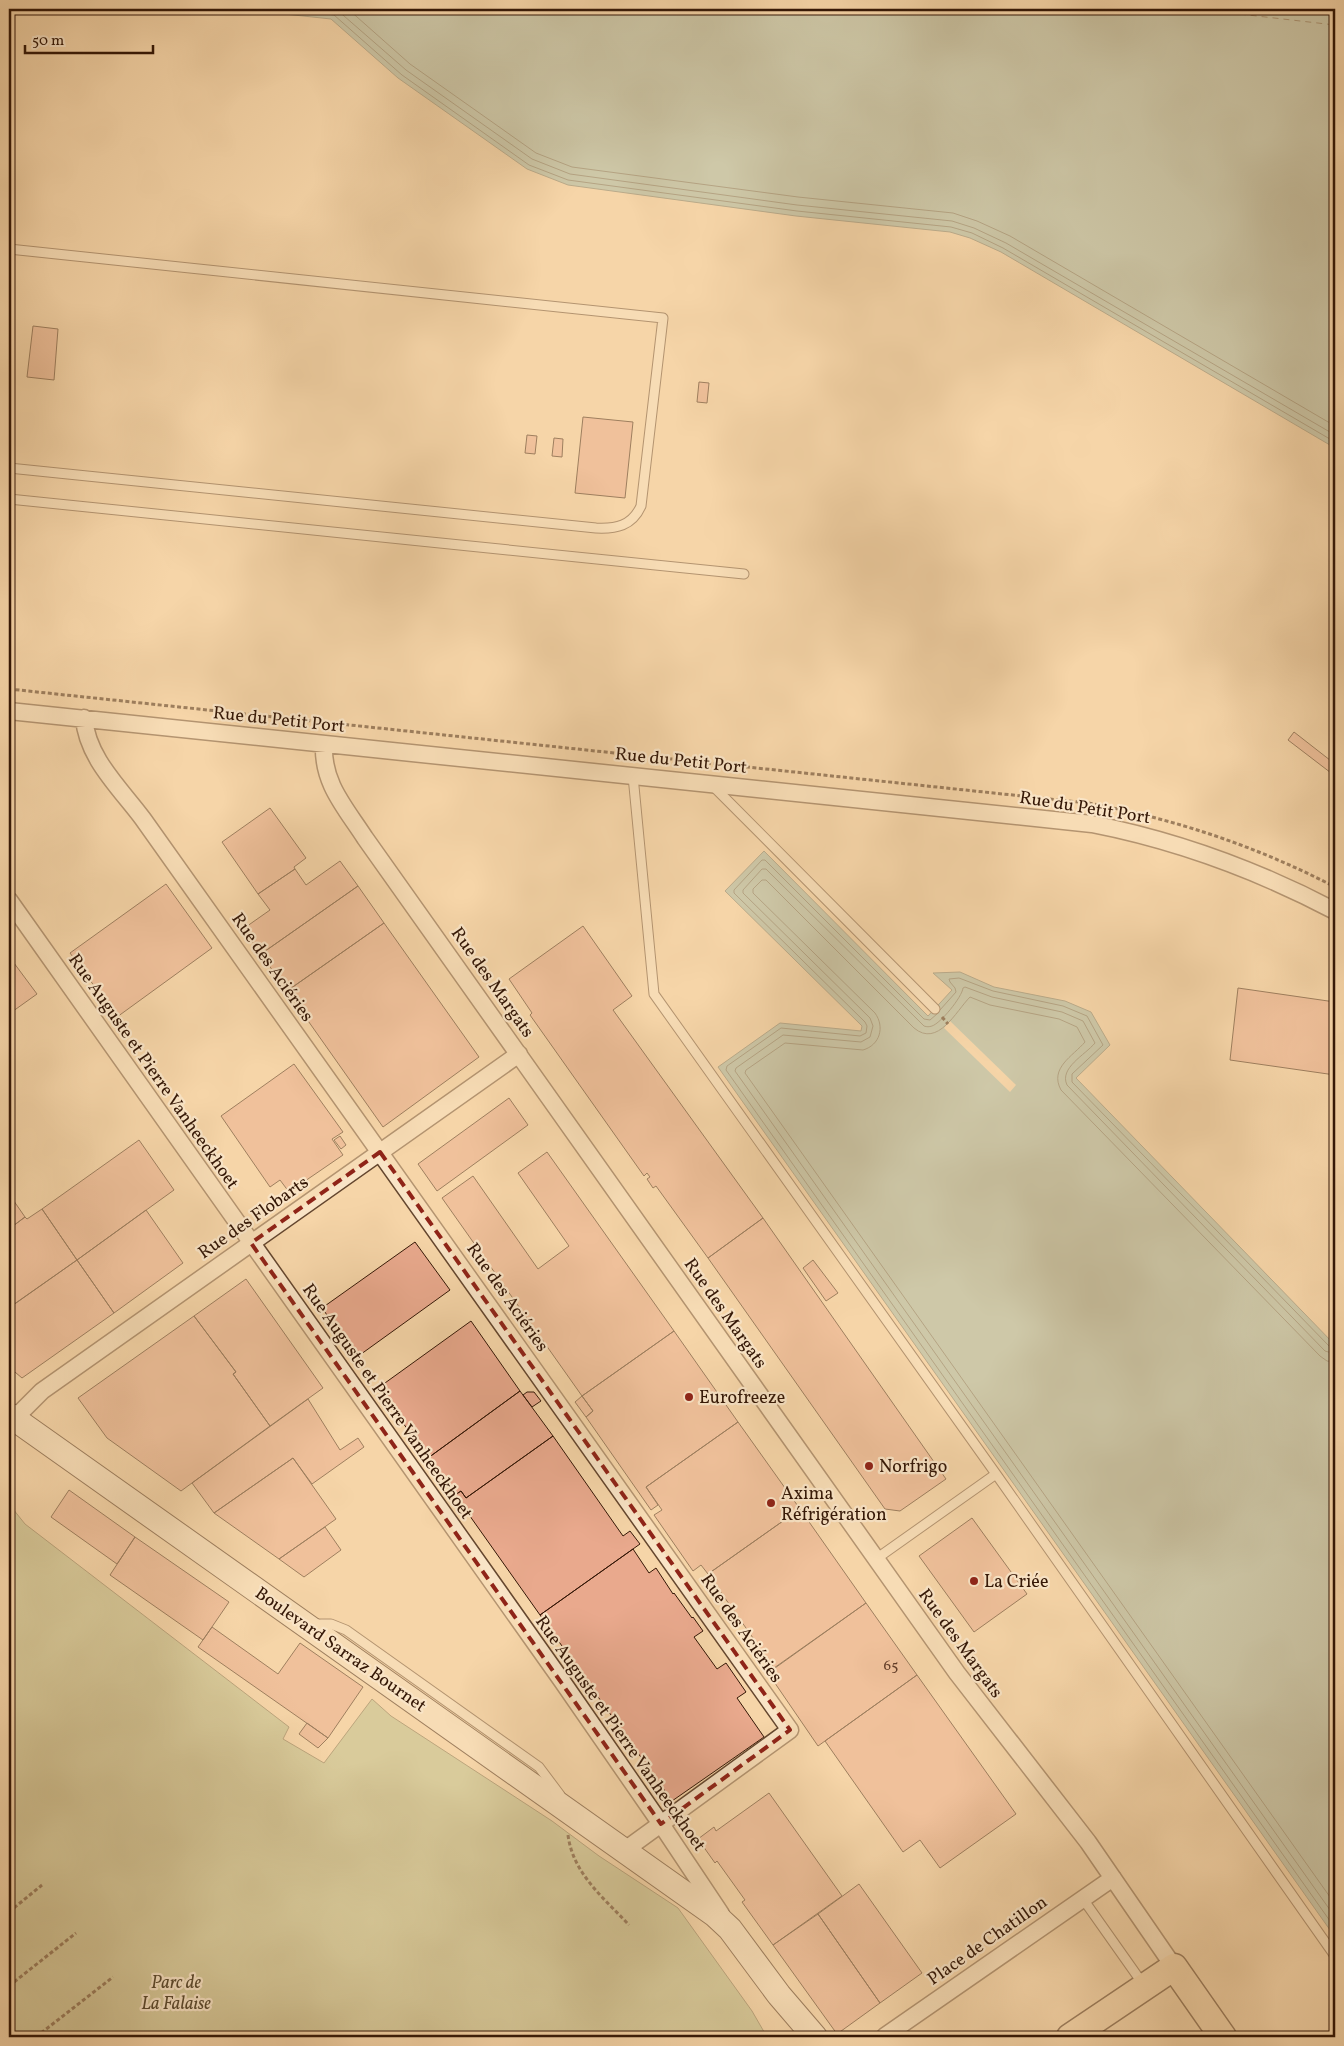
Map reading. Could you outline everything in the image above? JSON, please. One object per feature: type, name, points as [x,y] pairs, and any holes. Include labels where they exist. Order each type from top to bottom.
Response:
[{"type":"main road","points":[[1070,2037],[1174,1966],[1223,2037]]},
{"type":"street","name":"Rue du Petit Port","points":[[9,711],[1039,818],[1120,830],[1173,843],[1237,866],[1285,886],[1335,911]]},
{"type":"street","name":"Rue des Aciéries","points":[[84,718],[87,738],[94,754],[143,819],[790,1730],[626,1850]]},
{"type":"street","name":"Rue des Margats","points":[[324,744],[325,770],[338,797],[957,1673],[1088,1842],[1174,1966]]},
{"type":"street","name":"Rue Auguste et Pierre Vanheeckhoet","points":[[9,900],[562,1681],[661,1824],[730,1929]]},
{"type":"street","name":"Rue des Flobarts","points":[[12,1416],[42,1391],[519,1054]]},
{"type":"street","name":"Boulevard Sarraz Bournet","points":[[12,1416],[673,1883],[715,1915],[730,1929],[779,1995],[815,2037]]},
{"type":"street","name":"Place de Chatillon","points":[[885,2036],[1113,1878]]},
{"type":"street","name":"Boulevard Sarraz Bournet","points":[[673,1883],[706,1918],[792,2037]]},
{"type":"lane","points":[[9,249],[663,318],[641,506],[634,518],[614,528],[596,528],[9,468]]},
{"type":"lane","points":[[9,499],[744,574]]},
{"type":"lane","points":[[633,776],[654,994],[996,1474],[1335,1956]]},
{"type":"lane","points":[[710,784],[935,1009]]},
{"type":"lane","points":[[876,1559],[996,1474]]},
{"type":"lane","points":[[1083,1899],[1144,1986]]},
{"type":"path","points":[[570,1811],[568,1833],[570,1848],[582,1875],[629,1925]]},
{"type":"path","points":[[9,1912],[42,1885]]},
{"type":"path","points":[[9,1986],[76,1933]]},
{"type":"path","points":[[36,2037],[113,1977]]},
{"type":"highlighted area","points":[[380,1152],[790,1730],[661,1824],[251,1243]]},
{"type":"green space","name":"Parc de La Falaise","points":[[9,1504],[25,1524],[289,1727],[283,1739],[324,1763],[372,1699],[391,1716],[552,1821],[599,1856],[678,1908],[752,2011],[767,2037],[9,2037]]},
{"type":"water","points":[[238,9],[1335,9],[1335,448],[1001,252],[970,238],[950,232],[796,216],[568,185],[527,169],[398,78],[331,19]]},
{"type":"water","points":[[764,851],[928,1016],[952,990],[933,973],[960,972],[994,987],[1065,1001],[1091,1012],[1110,1045],[1076,1078],[1335,1345],[1335,1937],[718,1067],[780,1023],[861,1031],[862,1026],[725,891]]},
{"type":"pier","points":[[950,1021],[1016,1085],[1010,1092],[944,1028]]},
{"type":"building","points":[[33,326],[58,329],[54,380],[27,377]]},
{"type":"building","points":[[699,382],[709,383],[707,403],[697,402]]},
{"type":"building","points":[[583,417],[633,422],[625,498],[575,493]]},
{"type":"building","points":[[527,435],[537,436],[535,454],[525,453]]},
{"type":"building","points":[[554,438],[563,439],[562,457],[552,456]]},
{"type":"building","points":[[1294,732],[1335,764],[1335,776],[1288,740]]},
{"type":"building","points":[[270,808],[306,858],[294,867],[295,869],[258,894],[222,842]]},
{"type":"building","points":[[340,861],[358,886],[261,954],[243,929],[270,910],[258,894],[295,869],[306,885]]},
{"type":"building","points":[[166,884],[212,948],[117,1017],[70,953]]},
{"type":"building","points":[[358,886],[384,923],[287,991],[261,954]]},
{"type":"building","points":[[384,923],[479,1057],[383,1127],[287,991]]},
{"type":"building","points":[[583,926],[632,996],[613,1010],[763,1218],[708,1258],[656,1186],[653,1188],[647,1179],[650,1177],[647,1173],[644,1176],[530,1015],[532,1013],[509,979]]},
{"type":"building","points":[[11,959],[37,994],[9,1014],[9,960]]},
{"type":"building","points":[[1238,988],[1335,1002],[1335,1075],[1230,1060]]},
{"type":"building","points":[[294,1064],[343,1132],[332,1139],[343,1155],[289,1192],[280,1180],[270,1187],[221,1116]]},
{"type":"building","points":[[509,1098],[528,1125],[437,1191],[418,1164]]},
{"type":"building","points":[[340,1136],[346,1145],[341,1149],[334,1140]]},
{"type":"building","points":[[139,1140],[174,1190],[77,1260],[42,1209]]},
{"type":"building","points":[[547,1152],[674,1331],[582,1396],[442,1198],[473,1176],[538,1269],[569,1246],[518,1173]]},
{"type":"building","points":[[9,1194],[25,1217],[9,1229]]},
{"type":"building","points":[[42,1209],[77,1260],[10,1307],[9,1229],[25,1217],[27,1219]]},
{"type":"building","points":[[146,1210],[183,1263],[114,1313],[77,1260]]},
{"type":"building","points":[[763,1218],[946,1479],[900,1511],[885,1509],[708,1258]]},
{"type":"building","points":[[415,1242],[450,1290],[357,1357],[322,1308]]},
{"type":"building","points":[[77,1260],[114,1313],[22,1378],[9,1367],[9,1308]]},
{"type":"building","points":[[813,1260],[838,1293],[826,1301],[803,1268]]},
{"type":"building","points":[[246,1279],[323,1388],[270,1426],[233,1374],[236,1372],[194,1316]]},
{"type":"building","points":[[194,1316],[236,1372],[233,1374],[270,1426],[181,1491],[107,1438],[78,1398]]},
{"type":"building","points":[[471,1321],[520,1391],[428,1458],[378,1388]]},
{"type":"building","points":[[674,1331],[738,1422],[646,1487],[658,1505],[651,1510],[586,1417],[593,1411],[582,1396]]},
{"type":"building","points":[[520,1391],[553,1436],[466,1498],[461,1491],[455,1495],[428,1458]]},
{"type":"building","points":[[527,1392],[534,1392],[541,1401],[532,1407],[523,1395]]},
{"type":"building","points":[[582,1396],[593,1411],[586,1417],[575,1402]]},
{"type":"building","points":[[308,1399],[340,1450],[358,1438],[364,1447],[312,1484],[293,1458],[214,1513],[192,1483]]},
{"type":"building","points":[[738,1422],[800,1509],[708,1574],[701,1565],[693,1571],[654,1515],[662,1510],[646,1487]]},
{"type":"building","points":[[553,1436],[623,1536],[630,1531],[640,1544],[540,1615],[455,1495],[461,1491],[466,1498]]},
{"type":"building","points":[[293,1458],[336,1519],[279,1559],[214,1513]]},
{"type":"building","points":[[69,1490],[135,1537],[117,1564],[51,1517]]},
{"type":"building","points":[[800,1509],[866,1603],[774,1668],[764,1654],[757,1659],[746,1643],[753,1638],[708,1574]]},
{"type":"building","points":[[972,1518],[1027,1594],[974,1632],[919,1556]]},
{"type":"building","points":[[325,1527],[341,1550],[304,1577],[279,1559]]},
{"type":"building","points":[[135,1537],[229,1602],[203,1640],[110,1575]]},
{"type":"building","points":[[633,1549],[649,1573],[656,1568],[673,1594],[703,1631],[694,1637],[717,1669],[726,1663],[746,1692],[737,1698],[764,1737],[672,1801],[540,1615]]},
{"type":"building","points":[[866,1603],[917,1675],[818,1746],[768,1673]]},
{"type":"building","points":[[212,1627],[278,1674],[300,1643],[363,1687],[328,1738],[198,1647]]},
{"type":"building","points":[[917,1675],[1016,1814],[940,1868],[920,1840],[903,1852],[825,1741]]},
{"type":"building","points":[[307,1723],[328,1738],[318,1748],[299,1734]]},
{"type":"building","points":[[769,1793],[842,1896],[773,1945],[742,1902],[745,1900],[717,1861],[715,1863],[698,1839],[714,1827],[716,1831]]},
{"type":"building","points":[[859,1884],[922,1973],[880,2003],[818,1914]]},
{"type":"building","points":[[818,1914],[880,2003],[837,2034],[773,1945]]},
{"type":"ferry route","points":[[1196,9],[1335,25]]},
{"type":"place","name":"Eurofreeze","points":[[689,1397]]},
{"type":"place","name":"Norfrigo","points":[[869,1466]]},
{"type":"place","name":"Axima Réfrigération","points":[[771,1503]]},
{"type":"place","name":"La Criée","points":[[974,1581]]}]
